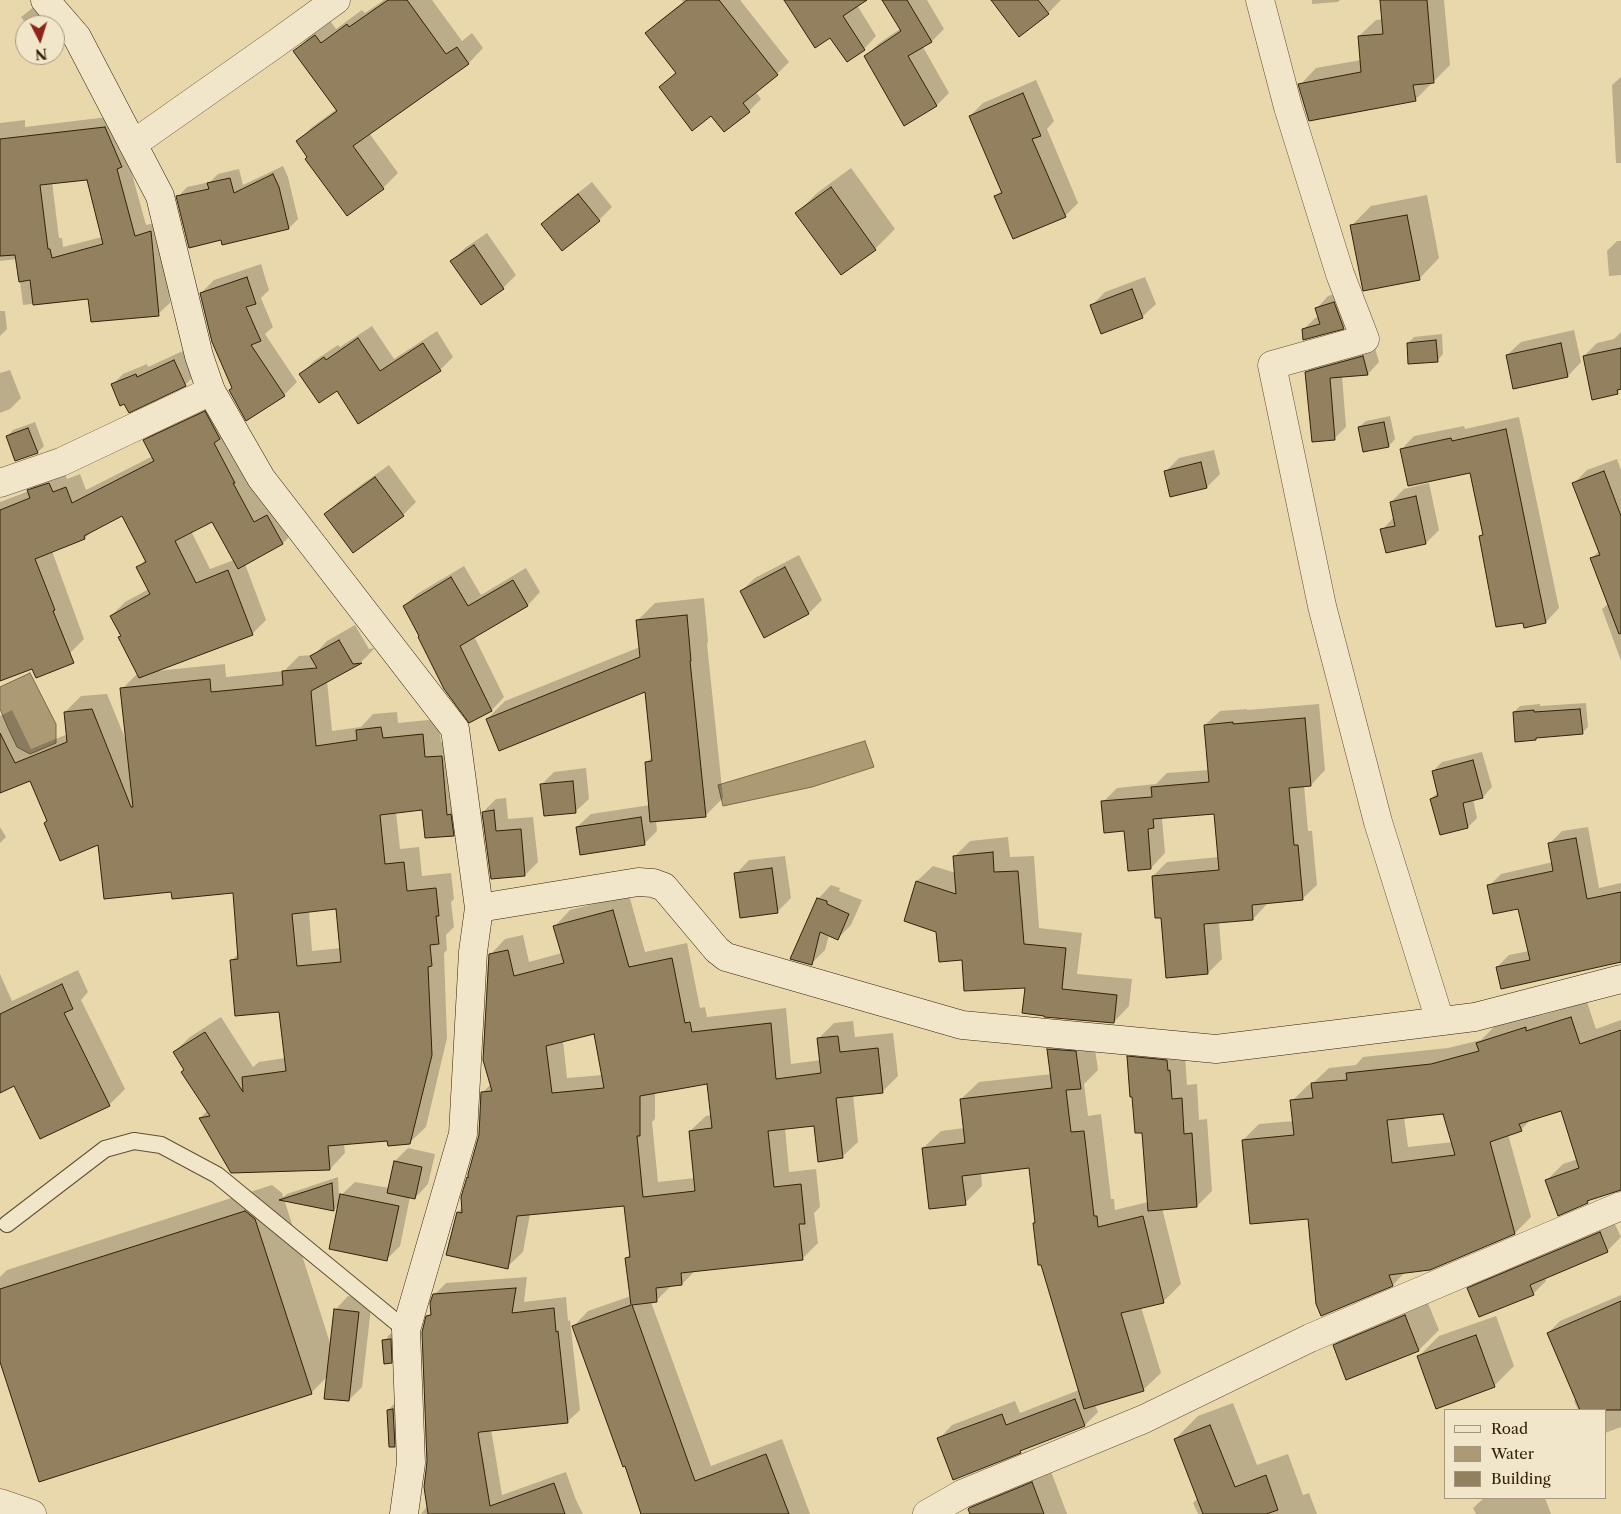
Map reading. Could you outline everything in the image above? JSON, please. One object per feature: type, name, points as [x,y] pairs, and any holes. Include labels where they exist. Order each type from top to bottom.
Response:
[{"type":"street","points":[[45,0],[77,37],[160,196],[199,356],[211,391],[260,478],[455,729],[478,908],[473,952],[463,1134],[406,1330],[411,1463],[404,1514]]},
{"type":"street","points":[[133,144],[336,0]]},
{"type":"street","points":[[1260,0],[1288,107],[1322,218],[1340,274],[1365,340],[1272,365],[1322,606],[1378,822],[1440,1021]]},
{"type":"street","points":[[0,483],[61,462],[211,391]]},
{"type":"street","points":[[478,908],[638,882],[653,883],[664,887],[717,950],[726,957],[962,1025],[1216,1049],[1476,1017],[1621,979]]},
{"type":"street","points":[[926,1514],[962,1494],[1144,1419],[1310,1338],[1621,1206]]},
{"type":"street","points":[[0,1502],[32,1514]]},
{"type":"lane","points":[[7,1224],[105,1149],[134,1141],[161,1145],[217,1175],[406,1330]]},
{"type":"water","points":[[30,673],[56,724],[56,743],[30,754],[17,747],[8,728],[0,709],[0,687]]},
{"type":"water","points":[[865,741],[874,767],[812,787],[723,806],[718,785]]},
{"type":"building","points":[[388,0],[407,0],[446,54],[457,47],[469,64],[353,146],[384,189],[347,216],[305,159],[307,157],[296,141],[337,111],[293,51],[315,35],[321,43],[347,24],[349,27]]},
{"type":"building","points":[[687,0],[719,0],[778,75],[743,103],[750,112],[724,132],[711,116],[692,131],[659,87],[676,73],[645,33]]},
{"type":"building","points":[[784,0],[867,0],[843,16],[865,50],[847,62],[830,38],[815,48]]},
{"type":"building","points":[[882,0],[907,0],[932,42],[908,56],[937,106],[904,126],[864,56],[901,31]]},
{"type":"building","points":[[991,0],[1038,0],[1049,14],[1019,37]]},
{"type":"building","points":[[1380,0],[1427,0],[1434,83],[1413,85],[1416,101],[1309,121],[1298,84],[1361,72],[1358,36],[1383,34]]},
{"type":"building","points":[[1023,93],[1041,136],[1032,139],[1066,217],[1013,239],[994,196],[1002,193],[969,116]]},
{"type":"building","points":[[105,127],[122,167],[117,169],[135,236],[151,231],[159,316],[91,322],[88,299],[33,305],[30,280],[19,282],[15,255],[0,256],[0,139]],"holes":[[[87,180],[103,244],[52,258],[50,249],[48,249],[40,185]]]},
{"type":"building","points":[[273,174],[279,187],[289,229],[222,245],[221,240],[189,248],[176,196],[209,189],[207,183],[230,178],[234,193]]},
{"type":"building","points":[[831,187],[876,250],[841,275],[795,213]]},
{"type":"building","points":[[578,194],[600,221],[562,251],[541,224]]},
{"type":"building","points":[[1407,215],[1420,280],[1363,291],[1350,225]]},
{"type":"building","points":[[474,245],[504,289],[481,305],[450,261]]},
{"type":"building","points":[[247,277],[256,304],[246,307],[261,341],[251,345],[285,396],[246,421],[229,390],[232,388],[212,342],[200,293]]},
{"type":"building","points":[[1132,289],[1143,318],[1101,334],[1090,305]]},
{"type":"building","points":[[1334,302],[1344,329],[1303,340],[1302,329],[1320,324],[1315,308]]},
{"type":"building","points":[[358,338],[380,371],[423,343],[441,371],[358,424],[337,391],[319,403],[299,374],[324,357],[326,360]]},
{"type":"building","points":[[1436,340],[1438,362],[1408,364],[1407,343]]},
{"type":"building","points":[[1561,343],[1568,377],[1513,389],[1506,355]]},
{"type":"building","points":[[1621,348],[1621,389],[1617,390],[1618,394],[1592,400],[1583,356]]},
{"type":"building","points":[[1363,356],[1368,375],[1330,378],[1335,440],[1312,442],[1305,372]]},
{"type":"building","points":[[174,360],[186,386],[129,413],[124,404],[120,406],[111,384],[136,374],[137,377]]},
{"type":"building","points":[[205,411],[220,439],[214,443],[254,522],[267,515],[283,544],[238,569],[212,522],[175,541],[196,583],[228,570],[253,635],[139,678],[118,637],[121,636],[110,616],[150,594],[136,567],[146,562],[122,516],[84,536],[85,539],[35,559],[74,663],[36,678],[32,669],[0,681],[0,510],[30,498],[27,490],[49,483],[53,492],[66,487],[72,503],[154,461],[143,440]]},
{"type":"building","points":[[1384,422],[1389,447],[1363,452],[1358,427]]},
{"type":"building","points":[[28,428],[38,453],[15,461],[6,436]]},
{"type":"building","points":[[1506,429],[1546,623],[1524,628],[1523,623],[1496,627],[1479,536],[1483,535],[1470,473],[1408,486],[1400,449],[1451,438],[1452,441]]},
{"type":"building","points":[[1201,462],[1207,488],[1170,497],[1164,471]]},
{"type":"building","points":[[1604,471],[1621,516],[1621,633],[1619,634],[1590,558],[1600,555],[1572,483]]},
{"type":"building","points":[[375,477],[404,516],[353,553],[324,514]]},
{"type":"building","points":[[1416,496],[1426,544],[1386,553],[1380,529],[1395,526],[1390,502]]},
{"type":"building","points":[[785,567],[809,614],[764,638],[740,591]]},
{"type":"building","points":[[451,577],[468,606],[513,580],[528,606],[460,646],[492,711],[469,723],[444,689],[403,606]]},
{"type":"building","points":[[687,615],[706,817],[650,822],[645,762],[652,761],[645,692],[499,751],[486,719],[640,657],[636,620]]},
{"type":"building","points":[[339,640],[353,664],[362,663],[311,691],[316,746],[357,740],[356,730],[381,727],[383,738],[423,734],[425,757],[442,756],[447,815],[451,814],[454,836],[425,838],[422,810],[380,815],[385,864],[404,862],[407,891],[436,888],[439,944],[430,945],[432,966],[428,967],[432,1055],[410,1144],[388,1146],[387,1141],[328,1146],[330,1170],[231,1173],[199,1118],[210,1116],[181,1072],[184,1070],[173,1052],[205,1032],[243,1092],[242,1077],[286,1071],[279,1012],[235,1016],[230,960],[238,959],[233,893],[172,899],[171,892],[104,899],[98,845],[60,861],[44,823],[47,821],[30,781],[0,793],[0,733],[15,763],[67,742],[64,712],[92,709],[131,807],[133,807],[120,688],[210,679],[211,692],[283,685],[282,671],[317,668],[310,656]],"holes":[[[336,909],[341,962],[297,966],[292,914]]]},
{"type":"building","points":[[1580,709],[1583,734],[1536,738],[1536,740],[1515,742],[1513,712]]},
{"type":"building","points":[[1305,718],[1311,786],[1289,788],[1294,845],[1298,845],[1303,900],[1252,905],[1253,920],[1204,924],[1208,974],[1166,978],[1161,918],[1155,918],[1152,876],[1219,870],[1214,814],[1153,819],[1154,828],[1148,829],[1151,869],[1128,871],[1124,831],[1104,833],[1101,801],[1152,797],[1151,787],[1209,782],[1204,725]]},
{"type":"building","points":[[1473,760],[1483,798],[1463,803],[1468,828],[1440,835],[1430,799],[1438,796],[1432,771]]},
{"type":"building","points":[[573,781],[576,813],[544,816],[540,784]]},
{"type":"building","points":[[494,810],[496,831],[521,829],[525,876],[491,879],[482,812]]},
{"type":"building","points":[[641,817],[645,845],[580,855],[576,827]]},
{"type":"building","points":[[1576,838],[1587,899],[1621,892],[1621,962],[1501,989],[1496,967],[1530,960],[1518,909],[1493,914],[1487,885],[1553,871],[1548,843]]},
{"type":"building","points":[[993,852],[994,872],[1018,871],[1024,944],[1066,948],[1062,989],[1117,995],[1114,1023],[1044,1017],[1022,1013],[1025,988],[964,991],[962,960],[939,962],[936,932],[904,921],[916,881],[956,894],[953,856]]},
{"type":"building","points":[[772,868],[778,913],[740,918],[734,873]]},
{"type":"building","points":[[817,898],[827,901],[827,904],[849,914],[838,940],[820,932],[812,965],[790,959]]},
{"type":"building","points":[[613,910],[629,967],[672,958],[685,1023],[690,1022],[692,1032],[771,1023],[776,1079],[821,1073],[817,1038],[838,1036],[840,1052],[878,1048],[883,1093],[836,1098],[843,1158],[818,1162],[814,1126],[768,1131],[774,1187],[801,1184],[805,1224],[799,1224],[803,1260],[681,1273],[682,1285],[656,1288],[657,1302],[632,1305],[695,1481],[766,1454],[789,1514],[641,1514],[625,1466],[623,1467],[572,1326],[631,1305],[625,1258],[630,1257],[624,1206],[517,1216],[508,1269],[446,1255],[457,1212],[462,1213],[461,1197],[479,1135],[481,1092],[492,1091],[483,1060],[489,954],[508,950],[514,976],[564,963],[553,926]],"holes":[[[594,1034],[604,1088],[552,1093],[546,1046]],[[707,1084],[712,1128],[689,1131],[695,1191],[643,1197],[637,1136],[640,1136],[640,1096]]]},
{"type":"building","points":[[62,984],[73,1009],[64,1013],[110,1106],[40,1139],[14,1086],[0,1093],[0,1014]]},
{"type":"building","points":[[1571,1017],[1580,1044],[1621,1030],[1621,1190],[1587,1201],[1588,1203],[1558,1216],[1545,1180],[1579,1168],[1561,1111],[1519,1124],[1522,1131],[1490,1142],[1515,1234],[1430,1270],[1389,1275],[1393,1286],[1321,1316],[1316,1304],[1308,1219],[1250,1224],[1242,1140],[1294,1135],[1290,1100],[1313,1098],[1311,1083],[1347,1080],[1346,1073],[1431,1064],[1479,1051],[1476,1043],[1526,1027],[1526,1031]],"holes":[[[1443,1114],[1455,1155],[1392,1163],[1387,1120]]]},
{"type":"building","points":[[1047,1049],[1076,1051],[1081,1089],[1066,1090],[1071,1132],[1084,1131],[1094,1216],[1097,1216],[1098,1227],[1143,1216],[1164,1303],[1121,1313],[1144,1391],[1084,1409],[1041,1265],[1038,1265],[1029,1168],[962,1176],[966,1205],[929,1209],[922,1148],[965,1143],[960,1099],[1052,1088]]},
{"type":"building","points":[[1127,1056],[1167,1060],[1168,1071],[1170,1070],[1172,1099],[1182,1098],[1184,1134],[1192,1133],[1197,1207],[1148,1211],[1142,1133],[1135,1133]]},
{"type":"building","points":[[394,1161],[422,1167],[415,1199],[387,1193]]},
{"type":"building","points":[[332,1183],[334,1211],[279,1200]]},
{"type":"building","points":[[340,1194],[399,1206],[387,1261],[329,1249]]},
{"type":"building","points":[[245,1211],[255,1219],[312,1394],[39,1482],[0,1362],[0,1289]]},
{"type":"building","points":[[1600,1232],[1608,1252],[1530,1285],[1534,1295],[1479,1317],[1467,1288]]},
{"type":"building","points":[[516,1288],[512,1313],[554,1308],[568,1423],[478,1433],[490,1506],[554,1483],[565,1514],[428,1514],[424,1487],[427,1462],[422,1332],[426,1316],[431,1315],[430,1303],[433,1294]]},
{"type":"building","points":[[1621,1301],[1621,1410],[1580,1409],[1547,1333]]},
{"type":"building","points":[[334,1309],[359,1312],[349,1401],[324,1399]]},
{"type":"building","points":[[1405,1315],[1419,1351],[1346,1380],[1333,1345]]},
{"type":"building","points":[[1476,1335],[1495,1387],[1436,1409],[1417,1356]]},
{"type":"building","points":[[391,1339],[392,1363],[384,1364],[382,1340]]},
{"type":"building","points":[[1075,1399],[1085,1426],[953,1480],[937,1438],[1002,1414],[1006,1425]]},
{"type":"building","points":[[393,1409],[395,1447],[389,1447],[387,1410]]},
{"type":"building","points":[[1210,1425],[1235,1487],[1266,1475],[1278,1510],[1266,1514],[1203,1514],[1174,1439]]},
{"type":"building","points":[[1032,1482],[1044,1514],[970,1514],[969,1508]]}]
